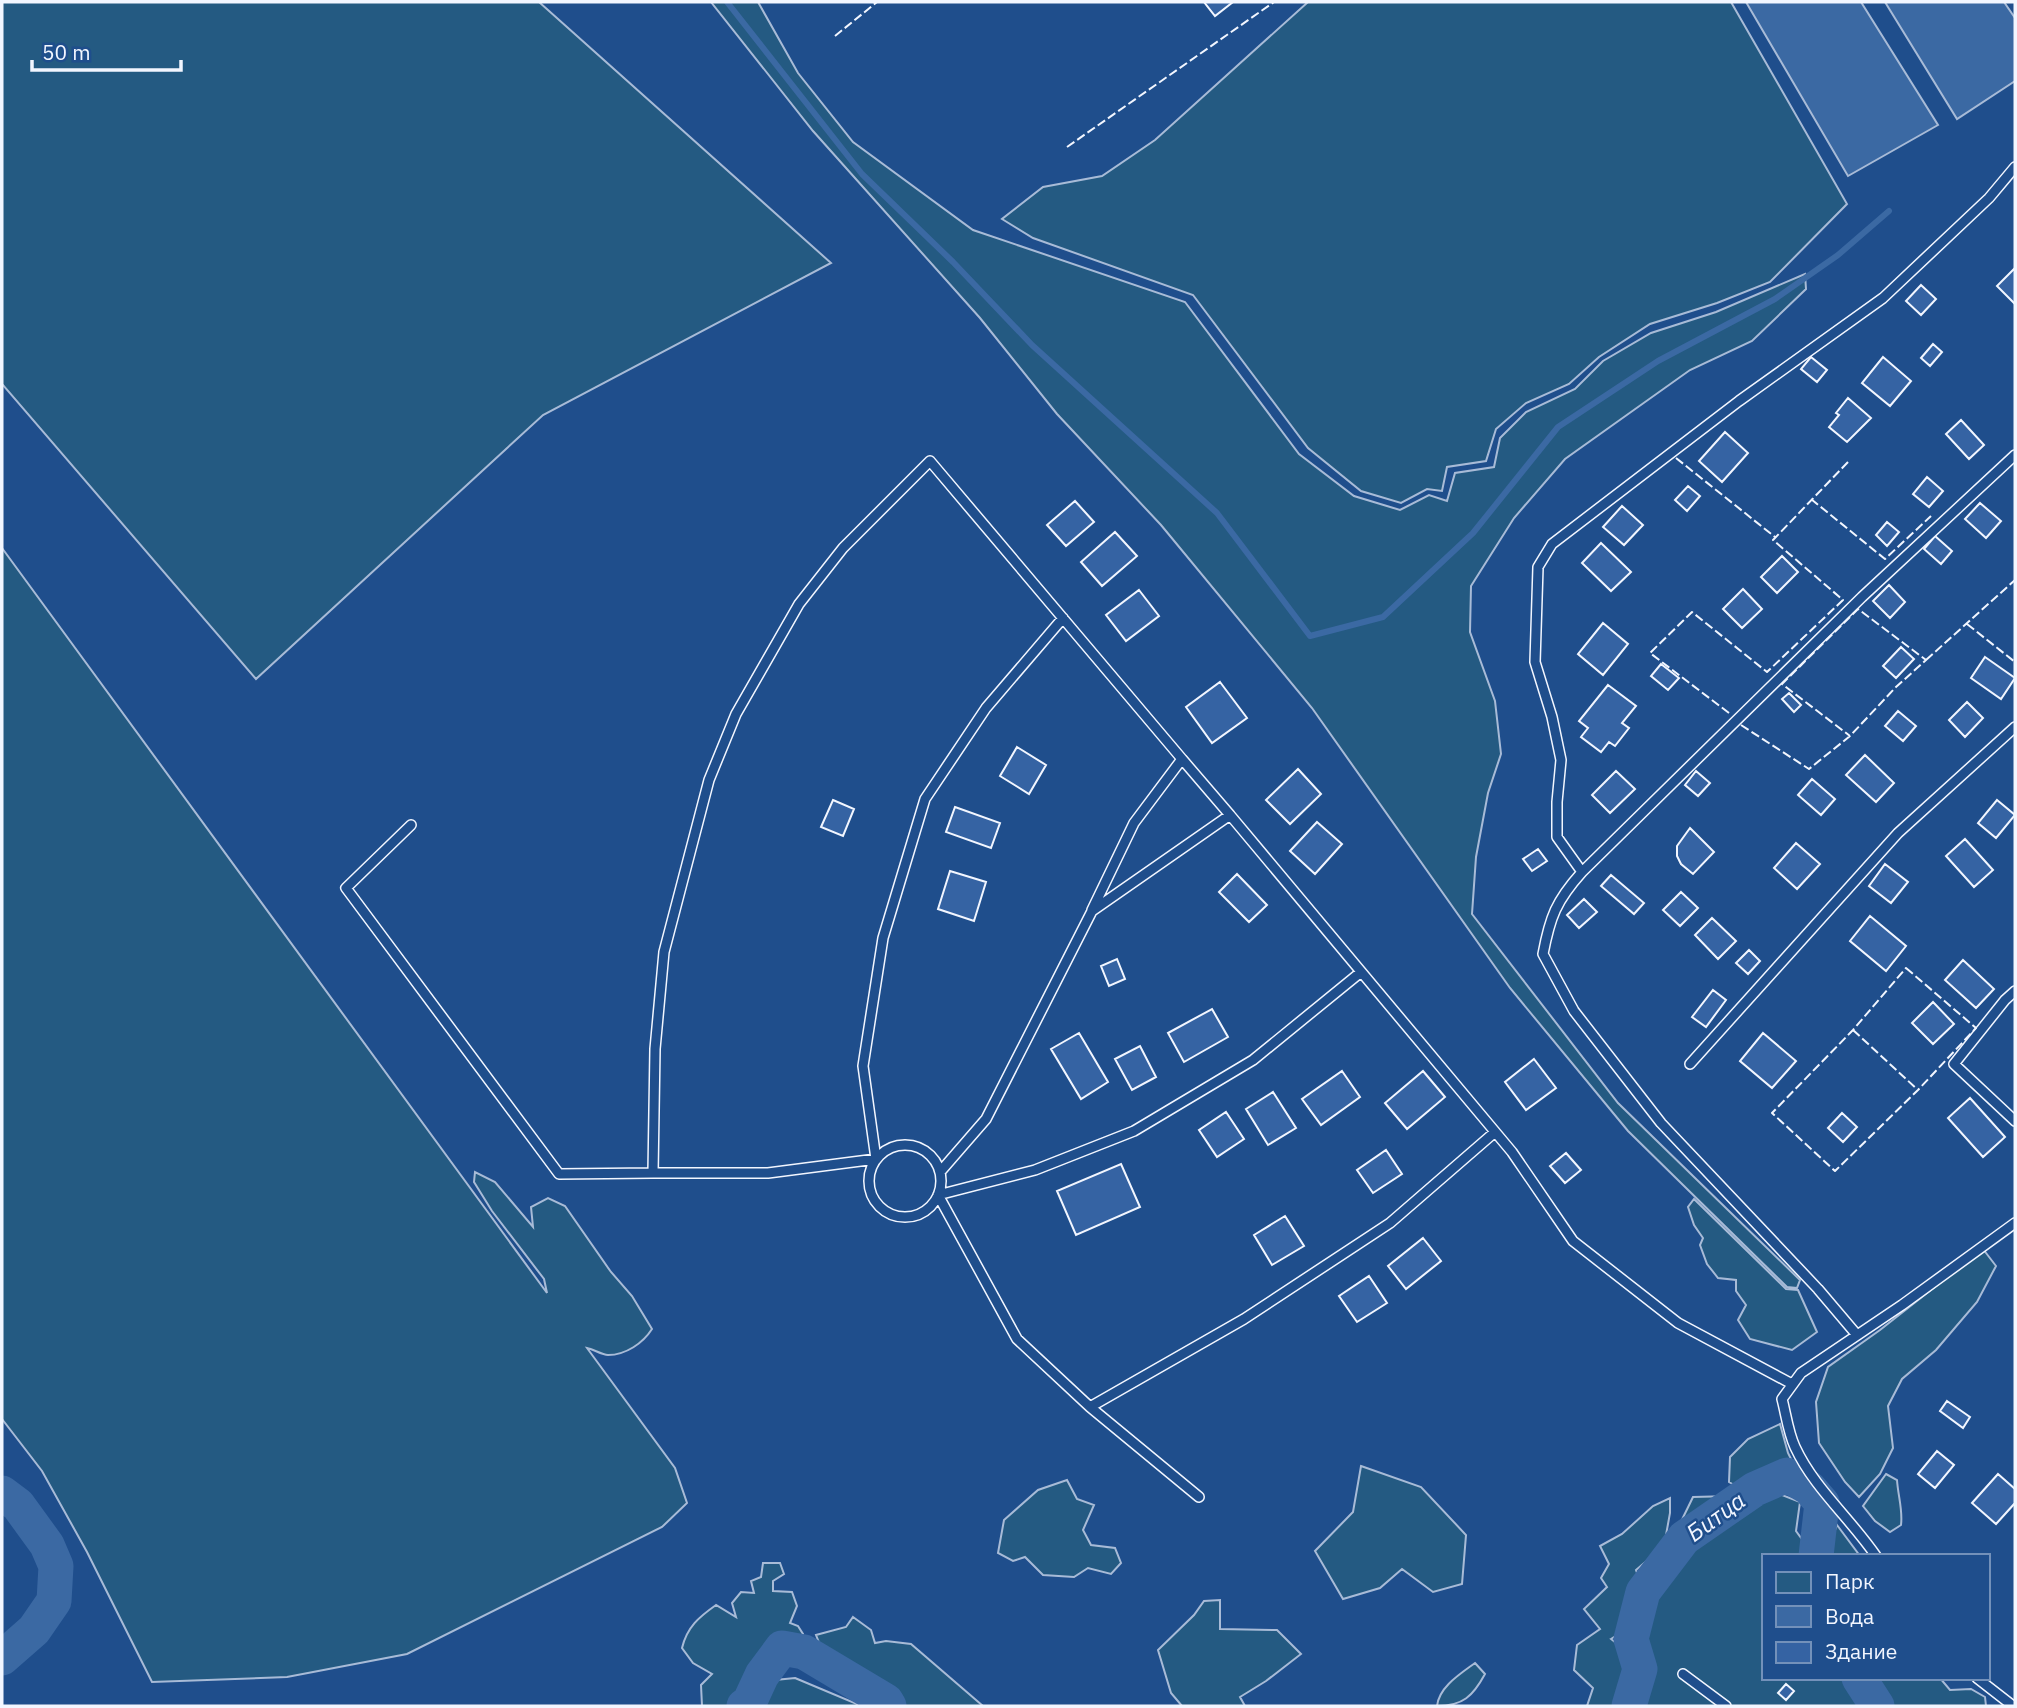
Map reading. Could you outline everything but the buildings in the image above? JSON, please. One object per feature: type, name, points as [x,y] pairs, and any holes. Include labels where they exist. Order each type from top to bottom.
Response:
[{"type":"lane","points":[[1582,872],[1557,837],[1561,760],[1552,717],[1535,662],[1538,567],[1552,544],[1739,401],[1884,298],[1989,198],[2015,167]]},
{"type":"lane","points":[[1857,1335],[1818,1289],[1661,1123],[1574,1011],[1543,954],[1550,917],[1566,890],[1582,872],[1862,597],[2015,455]]},
{"type":"lane","points":[[653,1173],[655,1049],[664,952],[709,780],[736,714],[799,604],[843,548],[930,461],[1512,1152],[1573,1241],[1678,1323],[1793,1384]]},
{"type":"lane","points":[[876,1159],[863,1066],[883,937],[925,799],[986,708],[1063,618]]},
{"type":"lane","points":[[1690,1065],[1898,833],[2015,727]]},
{"type":"lane","points":[[940,1172],[986,1119],[1134,823],[1182,759]]},
{"type":"lane","points":[[1092,911],[1230,815]]},
{"type":"lane","points":[[411,825],[346,888],[559,1174],[768,1173],[876,1159]]},
{"type":"lane","points":[[937,1195],[1035,1170],[1134,1131],[1253,1060],[1361,972]]},
{"type":"lane","points":[[2015,991],[1954,1064],[2015,1121]]},
{"type":"lane","points":[[1090,1407],[1244,1319],[1390,1223],[1495,1132]]},
{"type":"lane","points":[[895,1146],[918,1147],[928,1153],[940,1172],[940,1184],[931,1205],[921,1212],[898,1216],[877,1204],[869,1181],[876,1159],[895,1146]]},
{"type":"lane","points":[[937,1195],[1017,1339],[1090,1407],[1199,1497]]},
{"type":"lane","points":[[1875,1554],[1861,1534],[1816,1483],[1794,1446],[1782,1399],[1801,1373],[2015,1223]]},
{"type":"lane","points":[[1683,1674],[1726,1706]]},
{"type":"lane","points":[[1979,1680],[2010,1705]]},
{"type":"green space","points":[[2,2],[539,2],[831,263],[543,415],[256,679],[2,384]]},
{"type":"green space","points":[[711,2],[758,2],[798,73],[853,142],[973,230],[1185,302],[1299,454],[1354,496],[1400,510],[1429,495],[1447,501],[1455,473],[1494,467],[1500,438],[1526,412],[1575,389],[1603,361],[1651,333],[1716,312],[1805,274],[1806,289],[1752,341],[1690,370],[1565,459],[1514,518],[1471,586],[1470,632],[1495,701],[1501,754],[1488,793],[1476,857],[1472,914],[1618,1103],[1800,1280],[1797,1288],[1787,1287],[1628,1131],[1510,988],[1312,708],[1161,525],[1057,414],[980,318],[813,131]]},
{"type":"green space","points":[[1308,2],[1731,2],[1847,204],[1770,282],[1717,303],[1650,324],[1599,357],[1569,384],[1526,403],[1496,429],[1486,461],[1447,467],[1442,491],[1427,489],[1401,503],[1361,491],[1308,448],[1193,295],[1033,238],[1002,219],[1043,187],[1102,176],[1155,140]]},
{"type":"green space","points":[[2,548],[547,1293],[544,1279],[492,1211],[474,1182],[475,1172],[495,1182],[533,1227],[531,1207],[548,1198],[565,1206],[611,1272],[632,1296],[652,1329],[648,1334],[639,1343],[621,1353],[606,1355],[587,1348],[675,1468],[687,1503],[662,1527],[407,1654],[287,1677],[152,1682],[87,1552],[42,1471],[2,1419]]},
{"type":"green space","points":[[1694,1199],[1786,1289],[1798,1290],[1817,1332],[1792,1350],[1750,1339],[1738,1320],[1746,1305],[1736,1291],[1736,1280],[1718,1278],[1707,1264],[1700,1245],[1703,1238],[1694,1225],[1688,1207]]},
{"type":"green space","points":[[1983,1249],[1996,1266],[1977,1302],[1936,1350],[1902,1379],[1888,1406],[1893,1448],[1880,1474],[1859,1497],[1845,1482],[1819,1443],[1816,1402],[1828,1367]]},
{"type":"green space","points":[[1780,1424],[1788,1453],[1797,1471],[1795,1487],[1759,1481],[1741,1489],[1729,1482],[1730,1457],[1748,1439]]},
{"type":"green space","points":[[1361,1466],[1421,1487],[1466,1535],[1462,1584],[1433,1592],[1402,1569],[1380,1588],[1343,1599],[1315,1551],[1353,1512]]},
{"type":"green space","points":[[1886,1474],[1897,1480],[1901,1514],[1901,1525],[1890,1532],[1875,1521],[1863,1506]]},
{"type":"green space","points":[[1067,1480],[1077,1499],[1094,1505],[1083,1530],[1091,1545],[1115,1548],[1121,1563],[1111,1574],[1088,1568],[1074,1577],[1043,1575],[1025,1557],[1013,1561],[998,1553],[1004,1520],[1038,1490]]},
{"type":"green space","points":[[1774,1492],[1800,1502],[1796,1531],[1809,1549],[1808,1554],[1762,1554],[1762,1680],[1942,1680],[1950,1690],[1971,1689],[1985,1697],[1986,1706],[1639,1706],[1646,1675],[1642,1633],[1646,1606],[1664,1558],[1693,1497],[1732,1496],[1743,1508]]},
{"type":"green space","points":[[1670,1498],[1664,1546],[1636,1570],[1641,1583],[1632,1591],[1632,1606],[1627,1625],[1611,1639],[1621,1647],[1623,1659],[1631,1669],[1627,1695],[1622,1706],[1587,1706],[1593,1688],[1574,1670],[1577,1645],[1600,1629],[1584,1609],[1607,1587],[1601,1578],[1609,1564],[1600,1546],[1622,1534],[1653,1506]]},
{"type":"green space","points":[[1837,1525],[1859,1554],[1826,1554]]},
{"type":"green space","points":[[763,1563],[780,1563],[784,1574],[773,1581],[773,1591],[792,1592],[797,1606],[790,1623],[798,1626],[803,1634],[801,1640],[792,1646],[782,1643],[776,1648],[767,1648],[756,1680],[743,1701],[724,1707],[702,1706],[701,1685],[712,1674],[693,1663],[682,1648],[684,1641],[694,1623],[716,1605],[736,1617],[732,1603],[741,1592],[754,1593],[751,1581],[761,1577]]},
{"type":"green space","points":[[1220,1600],[1220,1629],[1277,1630],[1301,1654],[1240,1697],[1245,1706],[1182,1706],[1171,1693],[1158,1650],[1194,1615],[1204,1601]]},
{"type":"green space","points":[[853,1617],[871,1630],[875,1643],[886,1641],[911,1644],[983,1706],[898,1706],[895,1699],[822,1650],[816,1635],[846,1627]]},
{"type":"green space","points":[[1475,1663],[1485,1674],[1471,1694],[1460,1702],[1437,1706],[1446,1687]]},
{"type":"green space","points":[[795,1678],[858,1706],[754,1706],[775,1680]]},
{"type":"water","points":[[1746,2],[1861,2],[1938,125],[1848,176]]},
{"type":"water","points":[[1885,2],[2004,2],[2015,18],[2015,81],[1957,119]]},
{"type":"waterway","points":[[727,2],[862,174],[953,262],[1032,345],[1217,513],[1310,636],[1383,617],[1473,533],[1558,427],[1658,361],[1775,299],[1838,255],[1889,211]]},
{"type":"waterway","name":"Битца","points":[[1629,1706],[1640,1669],[1631,1639],[1643,1592],[1684,1538],[1755,1489],[1787,1475],[1809,1488],[1822,1503],[1816,1554]]},
{"type":"waterway","name":"Битца","points":[[2,1493],[18,1505],[47,1545],[56,1566],[54,1601],[34,1630],[2,1658]]},
{"type":"waterway","name":"Битца","points":[[744,1706],[749,1703],[762,1675],[782,1648],[804,1652],[886,1701],[889,1706]]},
{"type":"waterway","name":"Битца","points":[[1860,1680],[1877,1706]]},
{"type":"fence","points":[[835,36],[877,2]]},
{"type":"fence","points":[[1067,147],[1274,2]]},
{"type":"fence","points":[[1676,458],[1775,537]]},
{"type":"fence","points":[[1729,713],[1650,653],[1692,612],[1767,672],[1843,600],[1773,540],[1849,461]]},
{"type":"fence","points":[[1811,499],[1885,559],[1931,516]]},
{"type":"fence","points":[[1926,660],[2015,580]]},
{"type":"fence","points":[[1741,725],[1809,769],[1850,736],[1895,688],[1926,660],[1858,609],[1782,684],[1850,736]]},
{"type":"fence","points":[[1967,624],[2015,662]]},
{"type":"fence","points":[[1906,968],[1976,1028],[1918,1090],[1835,1171],[1772,1113],[1853,1030],[1906,968]]},
{"type":"fence","points":[[1853,1030],[1918,1090]]}]
